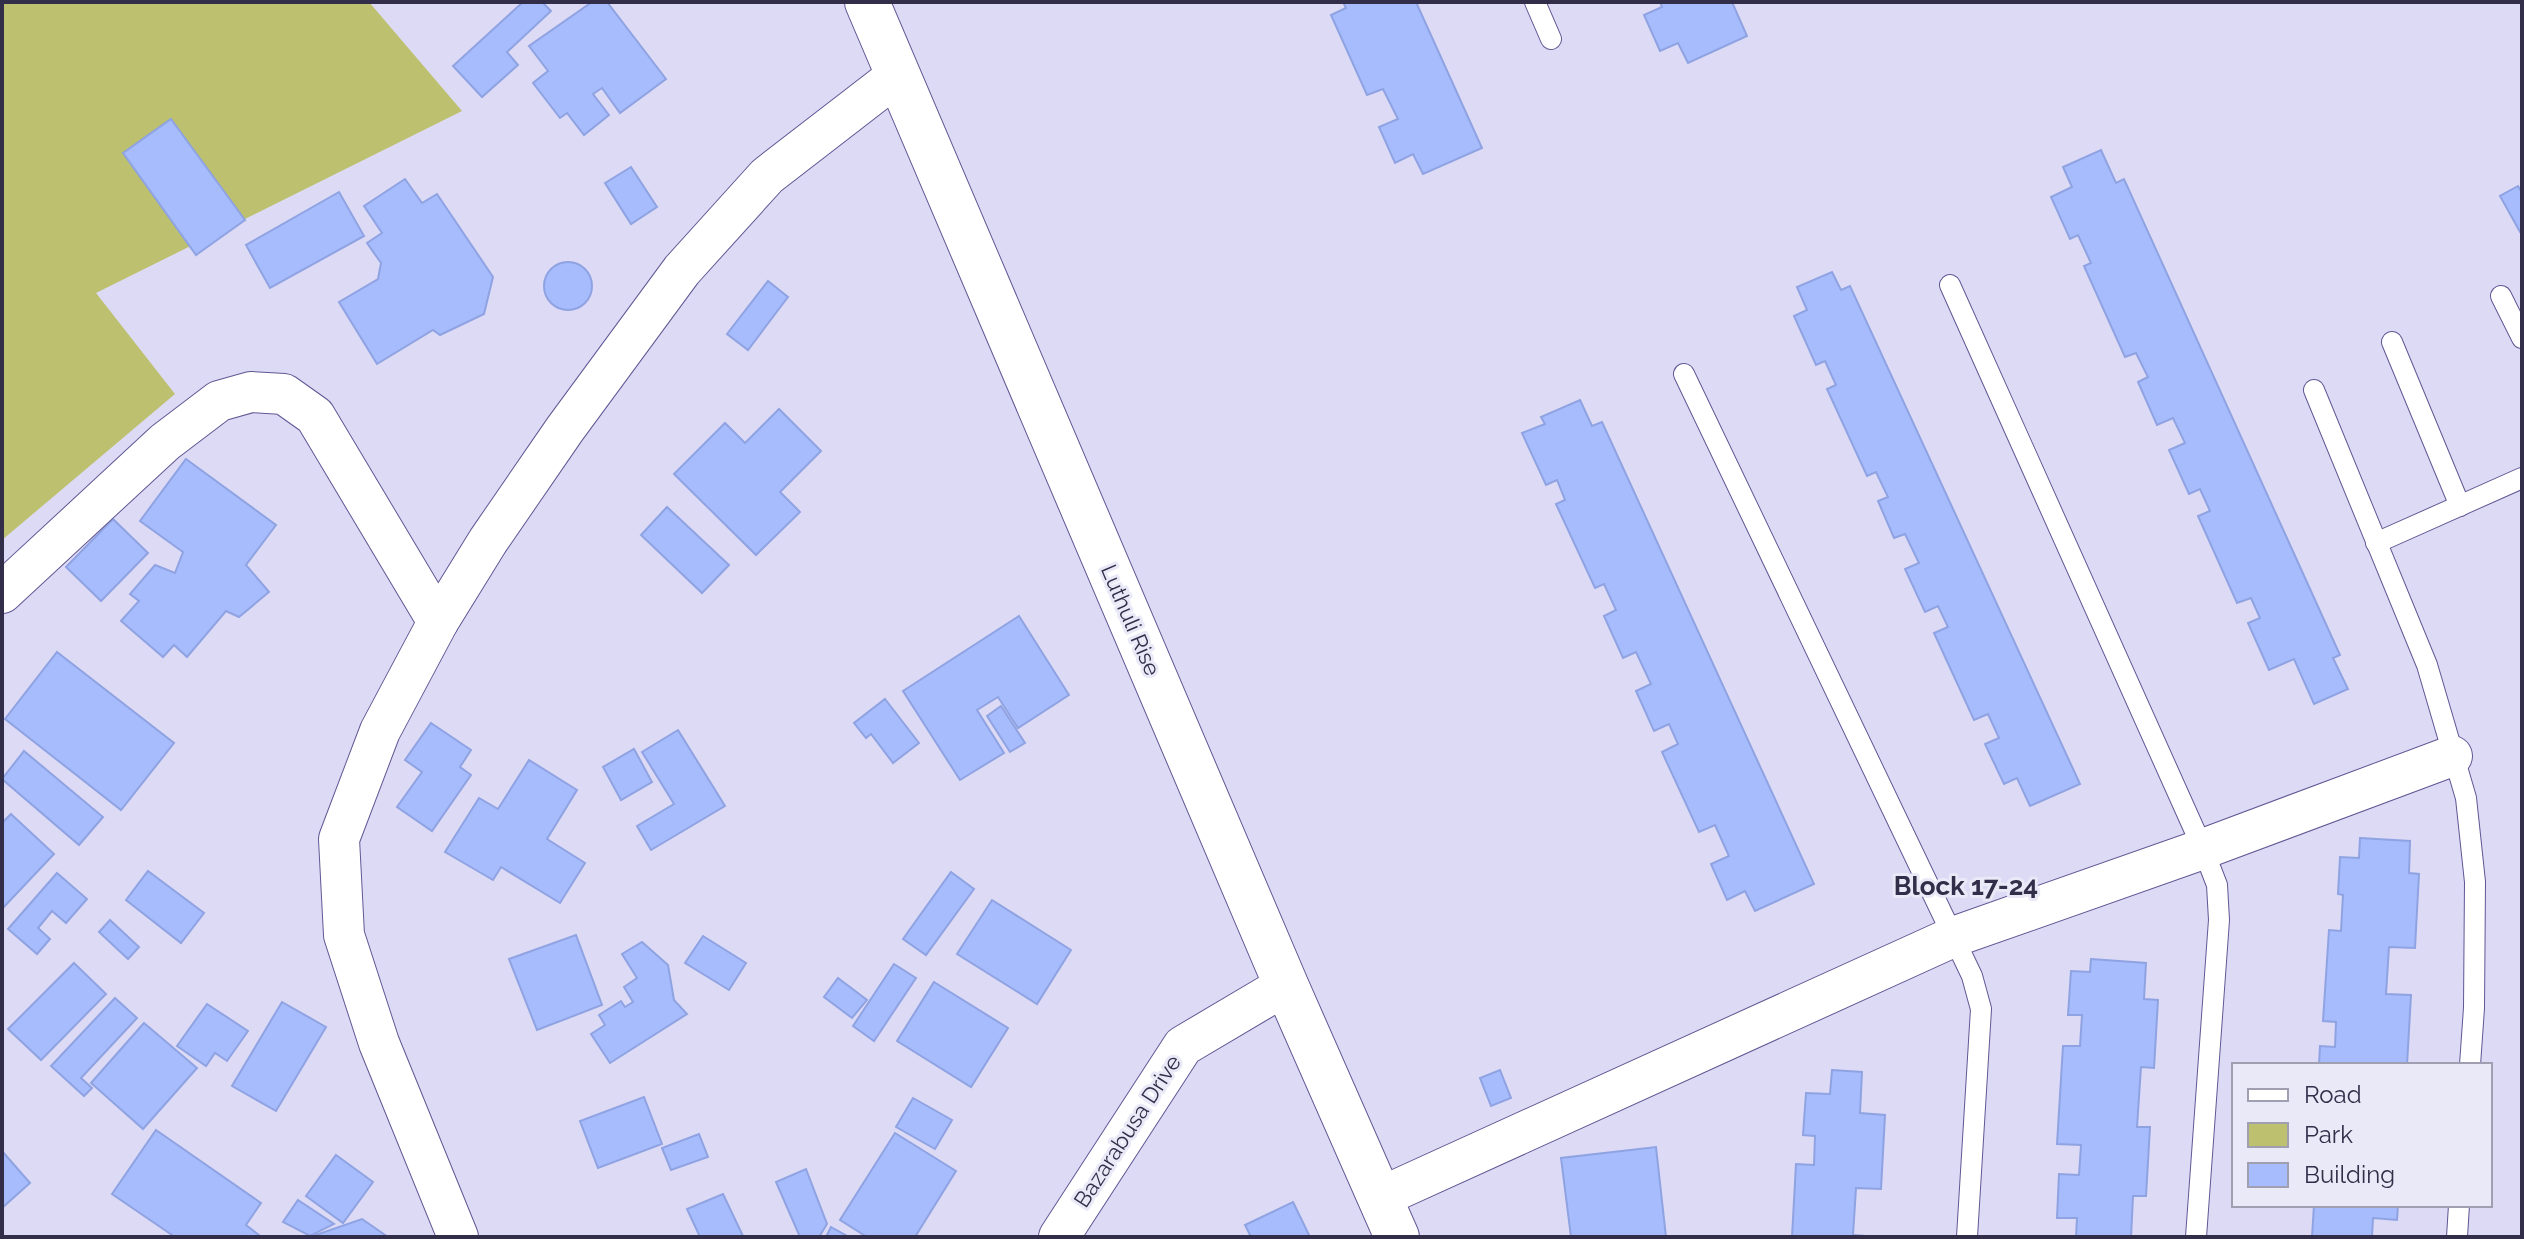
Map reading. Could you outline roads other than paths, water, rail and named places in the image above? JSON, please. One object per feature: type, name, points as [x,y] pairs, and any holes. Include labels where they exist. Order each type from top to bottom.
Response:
[{"type":"street","name":"Luthuli Rise","points":[[867,2],[1286,985],[1397,1237]]},
{"type":"street","points":[[458,1237],[379,1043],[344,935],[339,839],[380,731],[438,622],[488,541],[565,429],[682,270],[767,176],[899,74]]},
{"type":"street","points":[[2,593],[165,442],[219,401],[251,392],[284,394],[315,416],[438,622]]},
{"type":"street","points":[[1381,1197],[1953,937],[2203,849],[2452,756]]},
{"type":"street","name":"Bazarabusa Drive","points":[[1059,1237],[1183,1046],[1286,985]]},
{"type":"lane","points":[[1535,2],[1551,39]]},
{"type":"lane","points":[[1950,285],[2217,885],[2219,920],[2196,1237]]},
{"type":"lane","points":[[2501,296],[2522,338]]},
{"type":"lane","points":[[2392,342],[2460,506]]},
{"type":"lane","points":[[1684,374],[1972,976],[1981,1009],[1967,1237]]},
{"type":"lane","points":[[2314,390],[2427,665],[2466,798],[2475,882],[2470,1063]]},
{"type":"lane","points":[[2376,543],[2522,478]]},
{"type":"lane","points":[[2457,1237],[2459,1207]]},
{"type":"district","name":"Block 17-24","points":[[1966,886]]}]
